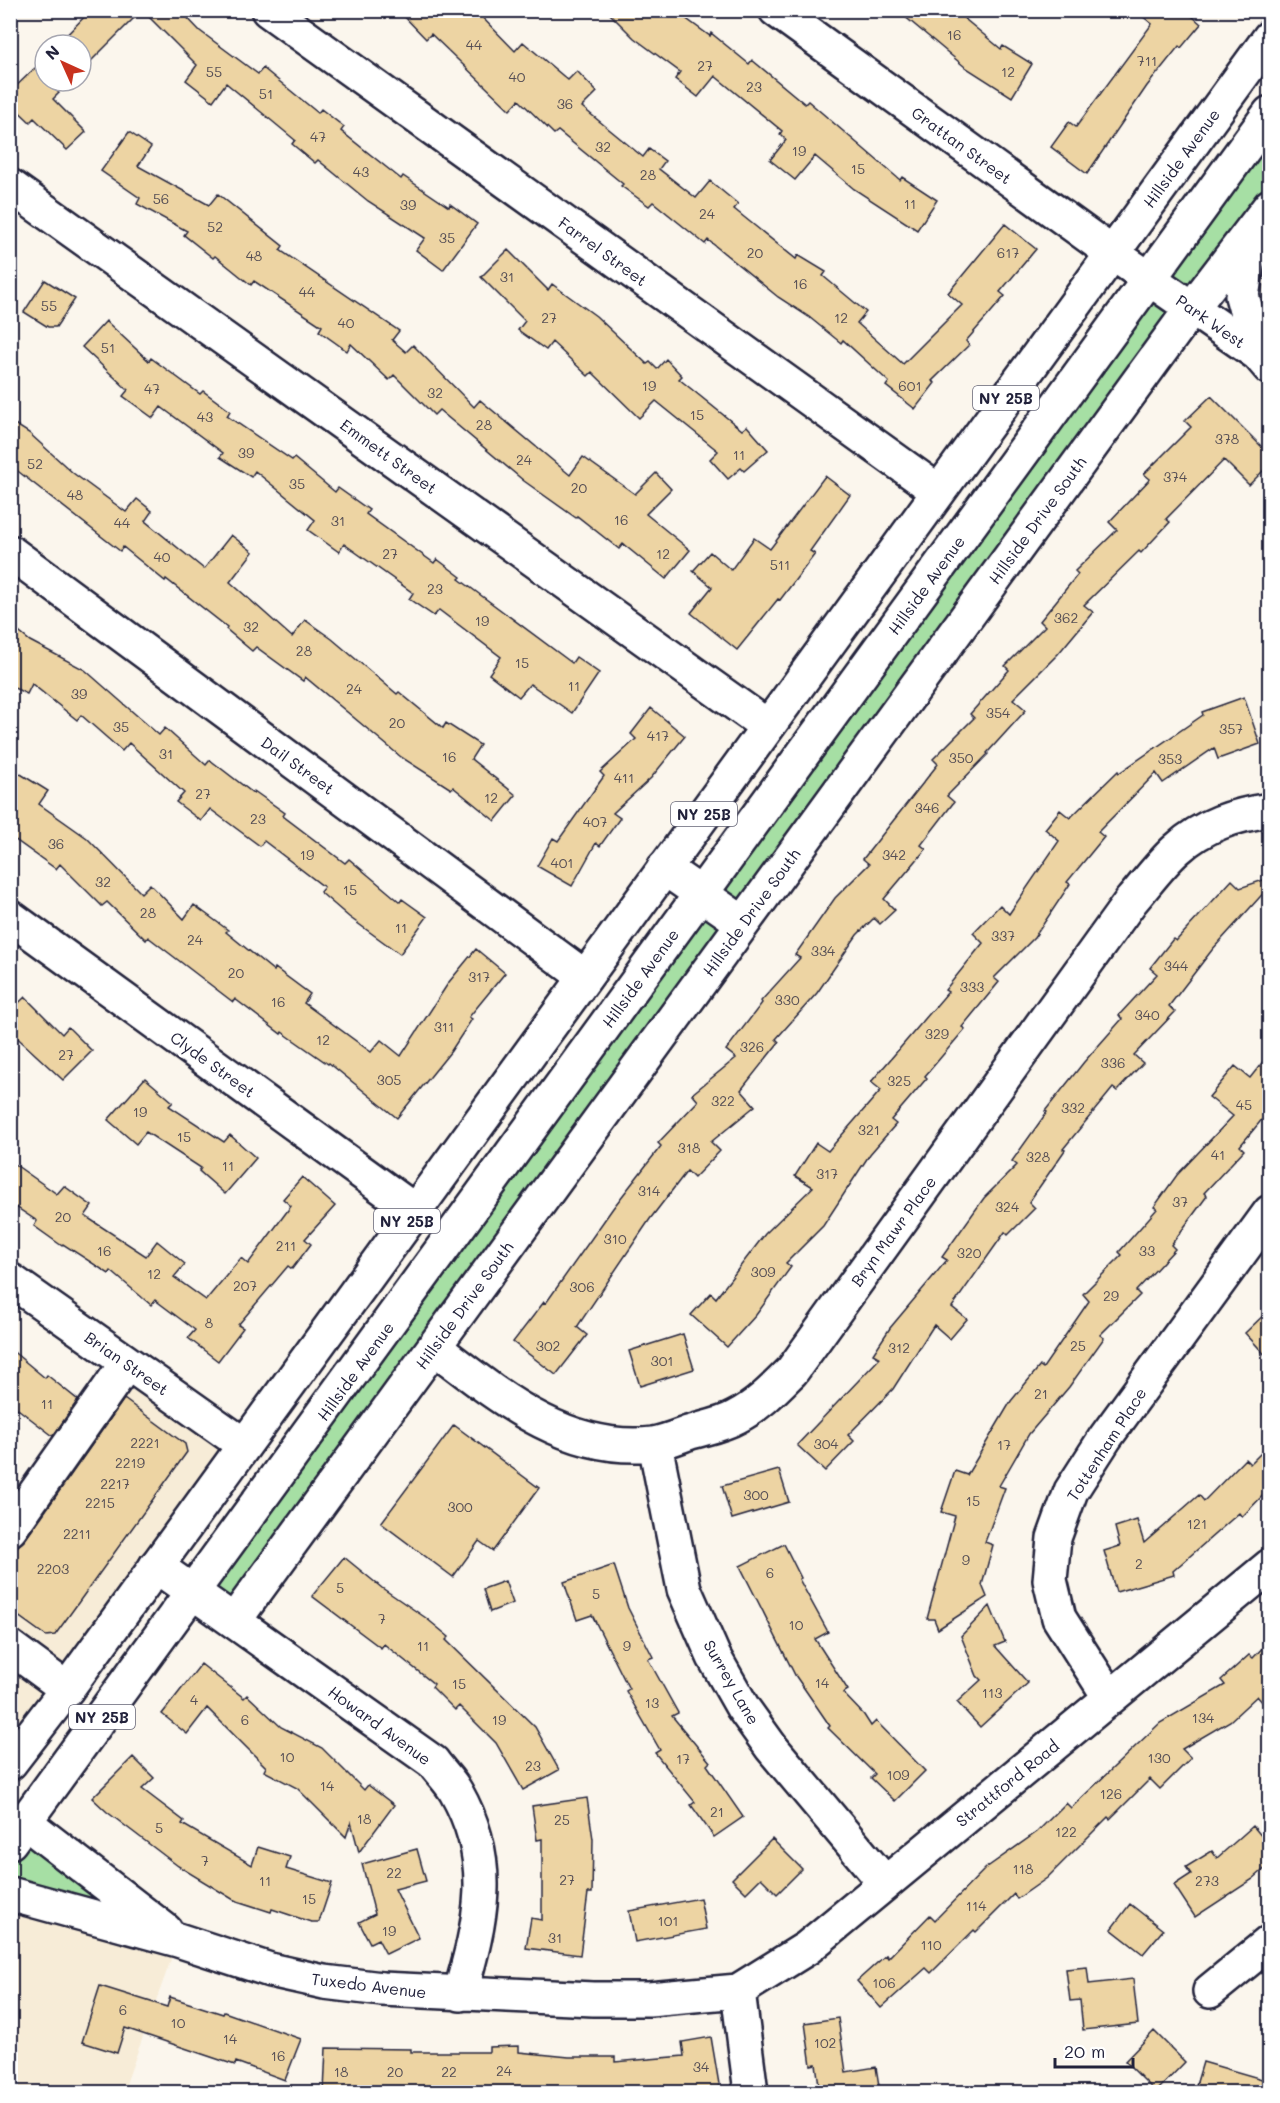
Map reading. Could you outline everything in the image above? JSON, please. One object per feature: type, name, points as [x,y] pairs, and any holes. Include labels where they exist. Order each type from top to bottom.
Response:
[{"type":"street","name":"Farrel Street","points":[[268,10],[938,491]]},
{"type":"street","name":"Grattan Street","points":[[776,10],[1149,279]]},
{"type":"street","name":"Hillside Avenue","points":[[10,1763],[67,1689],[1269,37]]},
{"type":"street","name":"Hillside Avenue","points":[[18,1832],[1269,113]]},
{"type":"street","name":"Emmett Street","points":[[10,186],[767,726]]},
{"type":"street","name":"Hillside Drive South","points":[[234,1621],[1192,308],[1269,207]]},
{"type":"street","points":[[1264,361],[1242,296],[1249,254],[1269,207]]},
{"type":"street","name":"Park West","points":[[1149,279],[1264,361]]},
{"type":"street","name":"Dail Street","points":[[10,552],[585,977]]},
{"type":"street","name":"Bryn Mawr Place","points":[[434,1347],[496,1394],[556,1428],[582,1438],[616,1444],[655,1444],[735,1418],[765,1397],[792,1371],[1131,901],[1177,848],[1213,824],[1240,814],[1269,810]]},
{"type":"street","points":[[664,868],[742,923]]},
{"type":"street","name":"Clyde Street","points":[[10,917],[415,1211]]},
{"type":"street","name":"Tottenham Place","points":[[1110,1698],[1059,1618],[1050,1580],[1054,1538],[1071,1491],[1106,1438],[1269,1212]]},
{"type":"street","name":"Brian Street","points":[[10,1280],[244,1445]]},
{"type":"street","points":[[10,1529],[127,1364]]},
{"type":"street","name":"Surrey Lane","points":[[655,1444],[684,1589],[714,1657],[743,1708],[771,1747],[885,1883]]},
{"type":"street","name":"Howard Avenue","points":[[156,1566],[433,1762],[455,1789],[470,1819],[482,1879],[481,1911],[459,1994]]},
{"type":"street","name":"Strattford Road","points":[[738,1991],[807,1948],[1269,1566]]},
{"type":"street","points":[[10,1647],[67,1689]]},
{"type":"street","points":[[18,1832],[178,1940]]},
{"type":"street","name":"Tuxedo Avenue","points":[[10,1894],[178,1940],[270,1970],[324,1982],[382,1989],[592,2000],[638,1999],[738,1991]]},
{"type":"street","points":[[1209,1991],[1268,1947]]},
{"type":"street","points":[[738,1991],[752,2092]]},
{"type":"shaded area","points":[[117,1358],[244,1445],[11,1763],[11,1503]]},
{"type":"shaded area","points":[[10,1894],[178,1940],[123,2092],[11,2092]]},
{"type":"green space","points":[[1269,113],[1269,206],[234,1621],[193,1593]]},
{"type":"green space","points":[[25,1822],[178,1940],[11,1894],[11,1842]]},
{"type":"building","points":[[91,10],[142,10],[93,59],[93,33],[69,33]]},
{"type":"building","points":[[142,10],[180,10],[200,31],[258,74],[263,68],[318,113],[321,109],[344,127],[341,131],[401,179],[403,176],[449,207],[450,204],[477,224],[443,270],[416,250],[425,238],[368,201],[318,160],[315,163],[292,144],[295,140],[226,83],[213,101],[186,80],[197,65]]},
{"type":"building","points":[[398,10],[475,10],[515,51],[523,42],[568,80],[577,71],[597,92],[582,107],[643,157],[649,149],[665,161],[659,169],[696,198],[710,181],[738,204],[734,209],[796,259],[798,255],[826,272],[823,276],[866,312],[857,323],[903,364],[962,305],[948,293],[1005,224],[1036,249],[1000,292],[1005,296],[966,341],[969,345],[932,381],[935,383],[915,409],[886,386],[889,382],[843,340],[841,343],[809,317],[778,297],[708,240],[705,244],[653,202],[649,206],[621,186],[623,184],[558,131],[554,134],[519,100],[510,110],[431,34],[426,39]]},
{"type":"building","points":[[606,10],[674,10],[710,36],[711,33],[749,64],[752,60],[805,104],[808,101],[900,180],[902,177],[937,200],[917,230],[854,189],[815,156],[795,180],[770,160],[786,140],[780,134],[782,131],[715,76],[698,97],[675,79],[680,72],[634,38]]},
{"type":"building","points":[[897,10],[954,10],[1001,49],[1003,46],[1032,64],[1012,97],[965,67]]},
{"type":"building","points":[[1135,10],[1185,10],[1201,24],[1181,48],[1179,46],[1147,86],[1087,174],[1051,147],[1069,122],[1076,127],[1152,24]]},
{"type":"building","points":[[33,70],[33,93],[59,93],[53,99],[86,132],[67,150],[34,118],[30,122],[10,103],[10,92]]},
{"type":"building","points":[[129,132],[151,147],[138,166],[209,205],[218,194],[283,246],[280,250],[399,331],[392,340],[406,352],[413,345],[474,407],[480,400],[570,475],[583,457],[635,494],[656,473],[671,489],[646,514],[690,550],[666,579],[623,544],[619,549],[577,516],[576,518],[524,481],[439,410],[434,415],[394,375],[389,380],[351,344],[347,351],[319,331],[322,326],[254,281],[251,285],[215,256],[213,258],[184,235],[187,231],[137,204],[140,198],[101,171]]},
{"type":"building","points":[[508,250],[548,290],[552,284],[596,316],[647,364],[650,362],[657,369],[666,359],[682,376],[679,379],[742,430],[747,426],[768,450],[744,471],[741,468],[728,479],[710,459],[718,451],[656,401],[639,418],[592,372],[588,376],[552,342],[546,350],[518,330],[525,321],[481,277]]},
{"type":"building","points":[[45,280],[75,299],[56,327],[48,327],[24,312]]},
{"type":"building","points":[[106,321],[149,361],[151,358],[200,394],[203,391],[230,411],[227,416],[292,460],[294,458],[335,492],[338,488],[369,510],[366,514],[434,563],[437,559],[461,577],[459,579],[572,663],[576,657],[599,673],[572,713],[530,684],[519,697],[489,674],[501,657],[439,610],[434,616],[409,599],[413,593],[344,544],[339,552],[308,530],[315,520],[255,471],[251,477],[220,457],[223,453],[161,407],[153,418],[123,396],[128,390],[82,347]]},
{"type":"building","points":[[1211,396],[1269,454],[1269,465],[1249,485],[1224,460],[1166,519],[1170,522],[1141,553],[1139,551],[1084,605],[1093,612],[1058,654],[1013,699],[1026,710],[947,796],[954,802],[921,845],[926,849],[884,899],[895,910],[880,924],[874,918],[857,935],[817,993],[776,1039],[779,1042],[741,1090],[755,1106],[711,1142],[720,1151],[694,1178],[687,1171],[650,1219],[577,1327],[587,1335],[556,1375],[513,1342],[544,1302],[546,1303],[613,1208],[661,1146],[658,1143],[698,1101],[692,1094],[736,1058],[726,1050],[762,1003],[761,1001],[800,958],[795,955],[835,898],[869,864],[863,859],[938,764],[933,759],[974,718],[970,714],[1009,670],[1005,666],[1045,626],[1040,621],[1078,574],[1075,571],[1117,530],[1109,522],[1150,479],[1144,474],[1191,427],[1185,421]]},
{"type":"building","points":[[10,421],[29,433],[73,473],[126,512],[137,499],[152,511],[145,521],[204,569],[231,535],[253,552],[230,582],[292,637],[305,620],[443,728],[446,723],[480,745],[471,759],[516,795],[495,821],[453,787],[451,789],[401,757],[305,677],[303,681],[256,647],[252,651],[226,629],[227,627],[166,579],[165,581],[123,547],[120,551],[10,465]]},
{"type":"building","points":[[825,476],[850,495],[810,551],[815,554],[780,600],[778,599],[737,650],[691,613],[712,587],[693,571],[710,552],[731,570],[754,538],[770,549]]},
{"type":"building","points":[[10,625],[30,641],[85,670],[159,735],[165,728],[206,765],[210,760],[253,793],[254,791],[285,813],[283,816],[345,863],[349,859],[400,902],[402,899],[427,917],[400,954],[349,917],[320,892],[324,887],[264,841],[260,846],[210,809],[201,821],[176,802],[184,793],[129,743],[122,751],[81,715],[77,720],[32,684],[27,694],[10,686]]},
{"type":"building","points":[[1244,697],[1260,744],[1218,759],[1214,748],[1163,783],[1156,773],[1098,832],[1104,837],[1067,882],[1070,884],[1034,938],[994,978],[999,982],[962,1027],[965,1029],[925,1076],[927,1078],[891,1120],[896,1124],[870,1154],[823,1226],[786,1263],[791,1267],[756,1315],[727,1347],[691,1315],[711,1293],[716,1298],[765,1234],[813,1187],[795,1176],[816,1143],[828,1151],[881,1090],[871,1082],[948,992],[945,990],[983,943],[973,933],[1000,905],[1009,914],[1059,841],[1045,829],[1060,810],[1070,818],[1118,771],[1119,773],[1203,715],[1202,712]]},
{"type":"building","points":[[651,708],[685,736],[651,778],[613,813],[620,818],[600,846],[596,843],[572,886],[537,866],[553,838],[558,841],[604,776],[600,772],[636,739],[631,734]]},
{"type":"building","points":[[19,773],[48,791],[39,804],[87,838],[141,893],[150,884],[184,919],[194,905],[228,930],[226,932],[274,971],[275,968],[310,994],[304,1003],[371,1052],[381,1040],[401,1056],[449,982],[476,949],[505,973],[469,1017],[472,1019],[451,1051],[397,1118],[329,1063],[282,1032],[281,1034],[235,999],[233,1002],[148,937],[146,940],[107,902],[102,906],[60,864],[56,869],[10,836],[10,786]]},
{"type":"building","points":[[1269,878],[1269,887],[1212,950],[1169,1006],[1175,1012],[1134,1055],[1143,1063],[1117,1091],[1113,1088],[1063,1149],[1065,1150],[1029,1202],[1035,1208],[1008,1235],[1005,1232],[952,1307],[967,1319],[950,1339],[934,1325],[893,1389],[848,1435],[854,1441],[825,1471],[797,1445],[880,1358],[873,1354],[890,1328],[947,1260],[942,1257],[984,1198],[1017,1165],[1012,1161],[1047,1112],[1045,1111],[1122,1019],[1119,1015],[1157,974],[1150,968],[1173,939],[1176,941],[1232,880],[1240,888]]},
{"type":"building","points":[[25,997],[62,1034],[68,1027],[92,1051],[63,1080],[10,1031],[10,1011]]},
{"type":"building","points":[[1269,1054],[1269,1111],[1240,1146],[1244,1150],[1204,1193],[1207,1196],[1171,1245],[1175,1249],[1136,1291],[1140,1295],[1100,1335],[1104,1338],[1069,1387],[1029,1434],[999,1486],[1005,1488],[985,1542],[993,1545],[982,1585],[987,1597],[938,1629],[934,1619],[927,1619],[955,1516],[941,1512],[955,1471],[967,1475],[1011,1401],[1040,1366],[1043,1368],[1089,1301],[1083,1294],[1122,1255],[1119,1252],[1157,1209],[1154,1207],[1177,1175],[1233,1116],[1209,1097],[1235,1066],[1250,1078]]},
{"type":"building","points":[[145,1078],[173,1102],[169,1106],[224,1142],[230,1135],[256,1158],[225,1194],[199,1171],[201,1168],[146,1132],[136,1144],[108,1120]]},
{"type":"building","points":[[10,1161],[57,1194],[64,1186],[92,1206],[85,1216],[146,1256],[157,1241],[185,1264],[174,1277],[206,1300],[241,1258],[248,1264],[291,1206],[283,1199],[302,1177],[335,1206],[305,1239],[311,1244],[292,1269],[288,1266],[238,1325],[243,1328],[218,1361],[188,1338],[195,1330],[155,1300],[151,1305],[111,1271],[109,1274],[63,1244],[62,1246],[34,1226],[37,1221],[10,1203]]},
{"type":"building","points":[[1269,1310],[1269,1359],[1245,1333]]},
{"type":"building","points":[[683,1334],[694,1369],[640,1386],[629,1351]]},
{"type":"building","points":[[10,1349],[45,1378],[47,1375],[78,1400],[53,1436],[10,1403]]},
{"type":"building","points":[[124,1399],[185,1444],[187,1452],[55,1635],[46,1636],[10,1610],[10,1547],[18,1546],[25,1540]]},
{"type":"building","points":[[454,1425],[539,1488],[493,1551],[479,1541],[453,1577],[381,1523]]},
{"type":"building","points":[[1269,1445],[1269,1489],[1242,1517],[1239,1513],[1173,1571],[1174,1575],[1116,1592],[1104,1551],[1120,1546],[1115,1527],[1137,1520],[1144,1543],[1199,1495],[1204,1501],[1245,1459],[1250,1464]]},
{"type":"building","points":[[779,1470],[789,1502],[732,1519],[722,1486]]},
{"type":"building","points":[[784,1544],[801,1578],[799,1579],[828,1632],[815,1639],[848,1690],[843,1693],[871,1726],[876,1721],[925,1771],[895,1801],[871,1778],[875,1774],[828,1728],[830,1726],[795,1675],[740,1566]]},
{"type":"building","points":[[344,1557],[449,1637],[446,1640],[535,1727],[559,1770],[523,1790],[496,1743],[459,1706],[455,1710],[432,1687],[434,1684],[384,1644],[381,1648],[312,1596]]},
{"type":"building","points":[[614,1565],[628,1608],[653,1657],[648,1659],[678,1713],[672,1716],[710,1762],[707,1765],[743,1817],[714,1837],[691,1805],[695,1802],[655,1753],[660,1750],[626,1691],[629,1689],[592,1615],[577,1620],[564,1582]]},
{"type":"building","points":[[505,1581],[513,1603],[490,1612],[483,1589]]},
{"type":"building","points":[[990,1606],[1005,1642],[995,1646],[1028,1683],[980,1727],[957,1702],[981,1680],[977,1676],[961,1636]]},
{"type":"building","points":[[1269,1641],[1269,1710],[1257,1696],[1230,1721],[1182,1749],[1191,1758],[1160,1789],[1150,1779],[1047,1878],[1017,1899],[1014,1894],[931,1973],[926,1968],[881,2008],[857,1981],[886,1955],[888,1958],[930,1915],[935,1920],[986,1868],[1037,1832],[1066,1803],[1071,1808],[1160,1723],[1225,1685],[1221,1680],[1249,1655],[1253,1658]]},
{"type":"building","points":[[201,1664],[244,1698],[247,1695],[281,1727],[322,1748],[364,1790],[368,1785],[394,1805],[359,1852],[351,1822],[346,1837],[297,1788],[264,1771],[266,1767],[207,1708],[187,1734],[162,1714]]},
{"type":"building","points":[[133,1757],[154,1778],[142,1789],[184,1821],[182,1824],[252,1865],[258,1847],[290,1857],[286,1869],[332,1883],[319,1922],[311,1922],[272,1909],[271,1912],[234,1900],[178,1866],[107,1812],[92,1798]]},
{"type":"building","points":[[587,1798],[593,1839],[592,1893],[588,1893],[580,1955],[526,1948],[531,1918],[542,1920],[542,1839],[537,1840],[532,1806]]},
{"type":"building","points":[[1253,1826],[1269,1845],[1269,1865],[1253,1879],[1195,1917],[1174,1885],[1191,1874],[1186,1867],[1212,1851],[1217,1858]]},
{"type":"building","points":[[772,1839],[802,1869],[777,1894],[761,1878],[746,1893],[732,1879]]},
{"type":"building","points":[[417,1849],[426,1881],[395,1889],[419,1938],[386,1954],[378,1939],[370,1943],[359,1922],[375,1914],[362,1864]]},
{"type":"building","points":[[700,1898],[706,1929],[635,1942],[629,1911]]},
{"type":"building","points":[[1130,1904],[1163,1930],[1143,1954],[1111,1929]]},
{"type":"building","points":[[1087,1967],[1089,1984],[1133,1979],[1138,2024],[1083,2030],[1080,2000],[1070,2001],[1066,1969]]},
{"type":"building","points":[[100,1986],[167,2007],[170,1997],[223,2014],[224,2012],[301,2039],[285,2080],[236,2062],[235,2065],[125,2028],[117,2053],[82,2042]]},
{"type":"building","points":[[838,2018],[846,2072],[876,2067],[880,2092],[820,2092],[816,2064],[811,2065],[805,2023]]},
{"type":"building","points":[[1154,2031],[1185,2062],[1156,2092],[1125,2061]]},
{"type":"building","points":[[711,2037],[720,2090],[705,2092],[489,2092],[489,2090],[324,2092],[326,2048],[411,2049],[411,2052],[489,2052],[489,2047],[519,2046],[519,2052],[569,2057],[615,2057],[615,2062],[684,2056],[682,2042]]},
{"type":"building","points":[[1203,2062],[1269,2081],[1269,2092],[1194,2092]]}]
